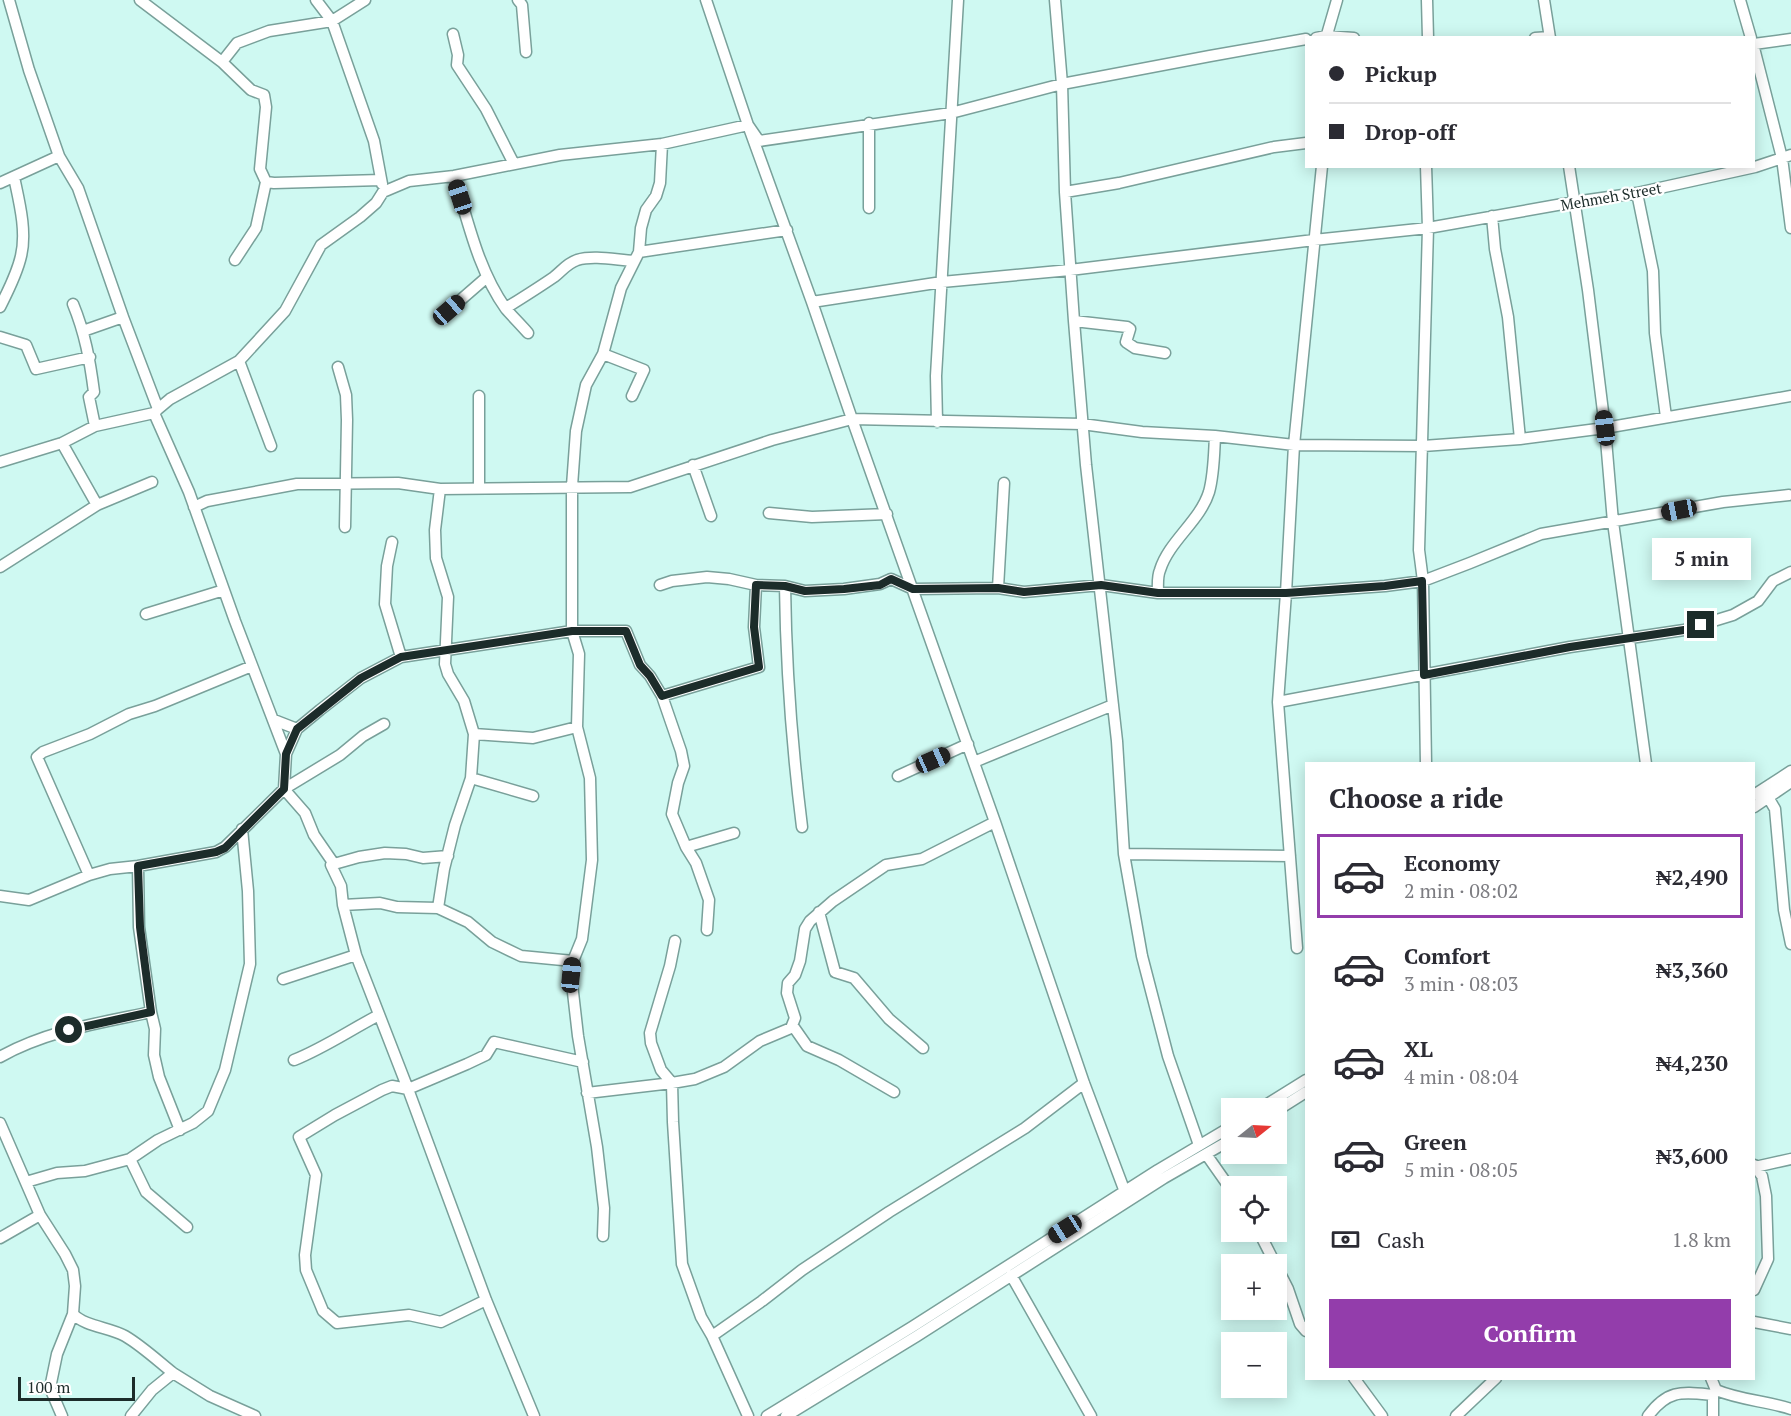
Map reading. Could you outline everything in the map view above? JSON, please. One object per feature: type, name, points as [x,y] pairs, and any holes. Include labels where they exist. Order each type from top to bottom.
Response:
[{"type":"street","points":[[9,0],[29,70],[59,156],[78,188],[156,411],[189,492],[286,754]]},
{"type":"street","points":[[140,0],[222,62],[251,90],[264,95],[266,107],[260,169],[266,182],[256,228],[234,260]]},
{"type":"street","points":[[316,0],[332,21],[374,141],[383,192]]},
{"type":"street","points":[[222,62],[237,43],[269,31],[332,21],[365,0]]},
{"type":"street","points":[[518,0],[522,5],[526,52]]},
{"type":"street","points":[[706,0],[748,125],[813,302],[852,419],[968,744],[1083,1083],[1125,1192]]},
{"type":"street","points":[[937,422],[936,376],[957,0]]},
{"type":"street","points":[[1055,0],[1062,84],[1065,192],[1082,424],[1121,784],[1124,854],[1142,956],[1168,1056],[1203,1150],[1221,1176]]},
{"type":"street","points":[[1322,36],[1337,0]]},
{"type":"street","points":[[1427,0],[1428,36]]},
{"type":"street","points":[[1544,0],[1550,36]]},
{"type":"street","points":[[1740,0],[1750,36]]},
{"type":"street","points":[[453,34],[458,55],[457,65],[486,109],[514,164]]},
{"type":"street","points":[[748,125],[759,141],[869,123],[951,113],[1062,84],[1305,39]]},
{"type":"street","points":[[1755,46],[1791,39]]},
{"type":"street","points":[[1755,49],[1787,157],[1791,228]]},
{"type":"street","points":[[869,123],[869,208]]},
{"type":"street","points":[[0,462],[62,443],[95,426],[156,411],[170,399],[239,361],[285,311],[321,245],[360,217],[383,192],[409,181],[453,176],[560,155],[662,144],[748,125]]},
{"type":"street","points":[[1065,192],[1151,176],[1274,147],[1305,143]]},
{"type":"street","points":[[603,1236],[604,1208],[597,1147],[587,1093],[571,975],[573,961],[582,939],[592,860],[590,778],[577,727],[579,654],[572,631],[572,486],[576,431],[586,385],[603,354],[621,288],[636,257],[646,210],[656,196],[660,183],[662,144]]},
{"type":"street","points":[[0,183],[59,156]]},
{"type":"street","name":"Mehmeh Street","points":[[1755,167],[1787,157]]},
{"type":"street","points":[[1297,948],[1278,702],[1294,445],[1322,168]]},
{"type":"street","points":[[1426,168],[1428,228],[1419,550],[1422,581],[1426,762]]},
{"type":"street","points":[[1569,168],[1588,290],[1605,428],[1613,522],[1646,762]]},
{"type":"street","name":"Mehmeh Street","points":[[813,302],[942,282],[1070,270],[1428,228],[1637,193],[1750,168]]},
{"type":"street","points":[[453,176],[487,277],[506,308],[528,333]]},
{"type":"street","points":[[0,307],[13,281],[22,254],[23,236],[14,177]]},
{"type":"street","points":[[266,182],[381,180]]},
{"type":"street","points":[[1637,193],[1653,271],[1655,333],[1666,417]]},
{"type":"street","points":[[1492,216],[1495,249],[1508,317],[1520,439]]},
{"type":"street","points":[[506,308],[555,277],[568,264],[578,260],[636,257],[787,230]]},
{"type":"street","points":[[449,310],[487,277]]},
{"type":"street","points":[[73,304],[84,331],[90,357],[94,392],[89,397],[95,426]]},
{"type":"street","points":[[84,331],[123,317]]},
{"type":"street","points":[[1074,321],[1121,325],[1130,329],[1126,342],[1135,348],[1165,353]]},
{"type":"street","points":[[0,337],[26,345],[36,369],[90,357]]},
{"type":"street","points":[[603,354],[644,370],[633,396]]},
{"type":"street","points":[[239,361],[272,446]]},
{"type":"street","points":[[338,367],[346,395],[348,420],[345,527]]},
{"type":"street","points":[[479,396],[479,489]]},
{"type":"street","points":[[194,507],[207,501],[297,484],[398,483],[440,489],[572,486],[630,488],[772,440],[852,419],[1082,424],[1142,432],[1215,436],[1294,445],[1422,446],[1520,439],[1605,428],[1791,396]]},
{"type":"street","points":[[1158,593],[1160,567],[1209,492],[1215,436]]},
{"type":"street","points":[[62,443],[97,506]]},
{"type":"street","points":[[693,465],[711,516]]},
{"type":"street","points":[[0,567],[97,506],[152,482]]},
{"type":"street","points":[[998,588],[1004,483]]},
{"type":"street","points":[[438,908],[444,869],[455,825],[471,778],[474,734],[464,701],[448,674],[445,664],[448,597],[436,558],[435,530],[440,489]]},
{"type":"street","points":[[189,492],[207,501]]},
{"type":"street","points":[[660,585],[672,581],[707,577],[756,585],[785,586],[805,591],[880,585],[891,579],[913,589],[998,588],[1024,592],[1101,585],[1158,593],[1286,593],[1385,586],[1422,581],[1541,534],[1572,527],[1723,502],[1789,495]]},
{"type":"street","points":[[769,513],[812,517],[886,514]]},
{"type":"street","points":[[392,542],[387,566],[385,604],[401,657]]},
{"type":"street","points":[[1278,702],[1628,638],[1684,630],[1733,615],[1758,601],[1773,581],[1791,572]]},
{"type":"street","points":[[662,696],[759,667],[754,627],[756,585]]},
{"type":"street","points":[[785,586],[785,643],[791,729],[802,827]]},
{"type":"street","points":[[146,614],[224,590]]},
{"type":"street","points":[[334,864],[314,835],[305,813],[284,789],[286,754],[297,729],[361,678],[401,657],[572,631],[626,631],[640,665],[662,696],[684,766],[672,814],[686,847],[696,863],[708,900],[706,930]]},
{"type":"street","points":[[88,875],[37,757],[42,752],[90,734],[129,714],[155,706],[252,666]]},
{"type":"street","points":[[974,762],[1113,705]]},
{"type":"street","points":[[274,720],[297,729]]},
{"type":"street","points":[[0,896],[29,900],[88,875],[110,869],[216,852],[225,848],[284,789],[340,755],[363,736],[384,724]]},
{"type":"street","points":[[474,734],[532,738],[577,727]]},
{"type":"street","points":[[898,776],[968,744]]},
{"type":"street","points":[[1755,794],[1791,771]]},
{"type":"street","points":[[471,778],[533,796]]},
{"type":"street","points":[[1755,806],[1791,782]]},
{"type":"street","points":[[1768,797],[1775,809],[1784,910],[1791,944]]},
{"type":"street","points":[[587,1093],[695,1079],[724,1067],[760,1041],[791,1028],[795,1018],[787,993],[788,983],[795,975],[800,960],[805,929],[819,912],[886,866],[922,859],[995,822]]},
{"type":"street","points":[[26,1182],[57,1173],[85,1171],[130,1159],[145,1147],[193,1124],[208,1111],[225,1070],[250,964],[248,891],[242,829]]},
{"type":"street","points":[[686,847],[734,833]]},
{"type":"street","points":[[448,856],[423,858],[385,853],[359,857],[331,866],[341,886],[343,905],[356,955],[486,1300],[534,1416]]},
{"type":"street","points":[[1124,854],[1290,856]]},
{"type":"street","points":[[138,866],[140,927],[155,1029],[154,1055],[159,1077],[180,1130]]},
{"type":"street","points":[[343,905],[380,903],[398,907],[438,908],[468,922],[492,942],[521,956],[573,961]]},
{"type":"street","points":[[819,912],[836,974],[854,978],[890,1019],[923,1048]]},
{"type":"street","points":[[675,941],[650,1033],[651,1043],[661,1070],[672,1083],[682,1264],[701,1317],[748,1416]]},
{"type":"street","points":[[283,979],[356,955]]},
{"type":"street","points":[[0,1057],[35,1040],[77,1028],[151,1012]]},
{"type":"street","points":[[294,1060],[329,1044],[345,1032],[379,1016]]},
{"type":"street","points":[[793,1026],[807,1046],[839,1060],[894,1092]]},
{"type":"street","points":[[486,1300],[441,1322],[409,1315],[337,1323],[323,1311],[306,1270],[305,1255],[316,1175],[299,1137],[382,1090],[392,1086],[408,1089],[486,1055],[494,1042],[583,1062]]},
{"type":"street","points":[[1277,1098],[1305,1081]]},
{"type":"street","points":[[712,1336],[802,1270],[889,1212],[1025,1128],[1083,1083]]},
{"type":"street","points":[[1287,1104],[1305,1093]]},
{"type":"street","points":[[0,1123],[40,1215],[73,1270],[74,1314],[57,1354],[50,1388],[62,1416]]},
{"type":"street","points":[[786,1416],[1164,1178],[1221,1135]]},
{"type":"street","points":[[767,1416],[1125,1192],[1203,1150],[1221,1143]]},
{"type":"street","points":[[130,1159],[146,1192],[187,1227]]},
{"type":"street","points":[[1755,1166],[1791,1159]]},
{"type":"street","points":[[1755,1167],[1762,1176],[1766,1196],[1768,1258],[1755,1288]]},
{"type":"street","points":[[0,1238],[40,1215]]},
{"type":"street","points":[[1264,1242],[1283,1278],[1300,1324],[1305,1330]]},
{"type":"street","points":[[1011,1275],[1091,1416]]},
{"type":"street","points":[[74,1314],[80,1320],[125,1336],[173,1373],[210,1396],[255,1416]]},
{"type":"street","points":[[1755,1322],[1791,1329]]},
{"type":"street","points":[[131,1416],[152,1390],[173,1373]]},
{"type":"street","points":[[1355,1380],[1382,1416]]},
{"type":"street","points":[[1456,1416],[1494,1380]]},
{"type":"street","points":[[1711,1380],[1714,1393],[1713,1416]]},
{"type":"street","points":[[1648,1416],[1656,1405],[1669,1396],[1693,1394],[1714,1393],[1768,1402],[1791,1409]]},
{"type":"route","points":[[69,1030],[151,1012],[140,927],[138,866],[216,852],[225,848],[284,789],[286,754],[297,729],[361,678],[401,657],[572,631],[626,631],[640,665],[662,696],[759,667],[754,627],[756,585],[785,586],[805,591],[880,585],[891,579],[913,589],[998,588],[1024,592],[1101,585],[1158,593],[1286,593],[1422,581],[1424,675],[1570,647],[1684,630],[1701,625]]}]
